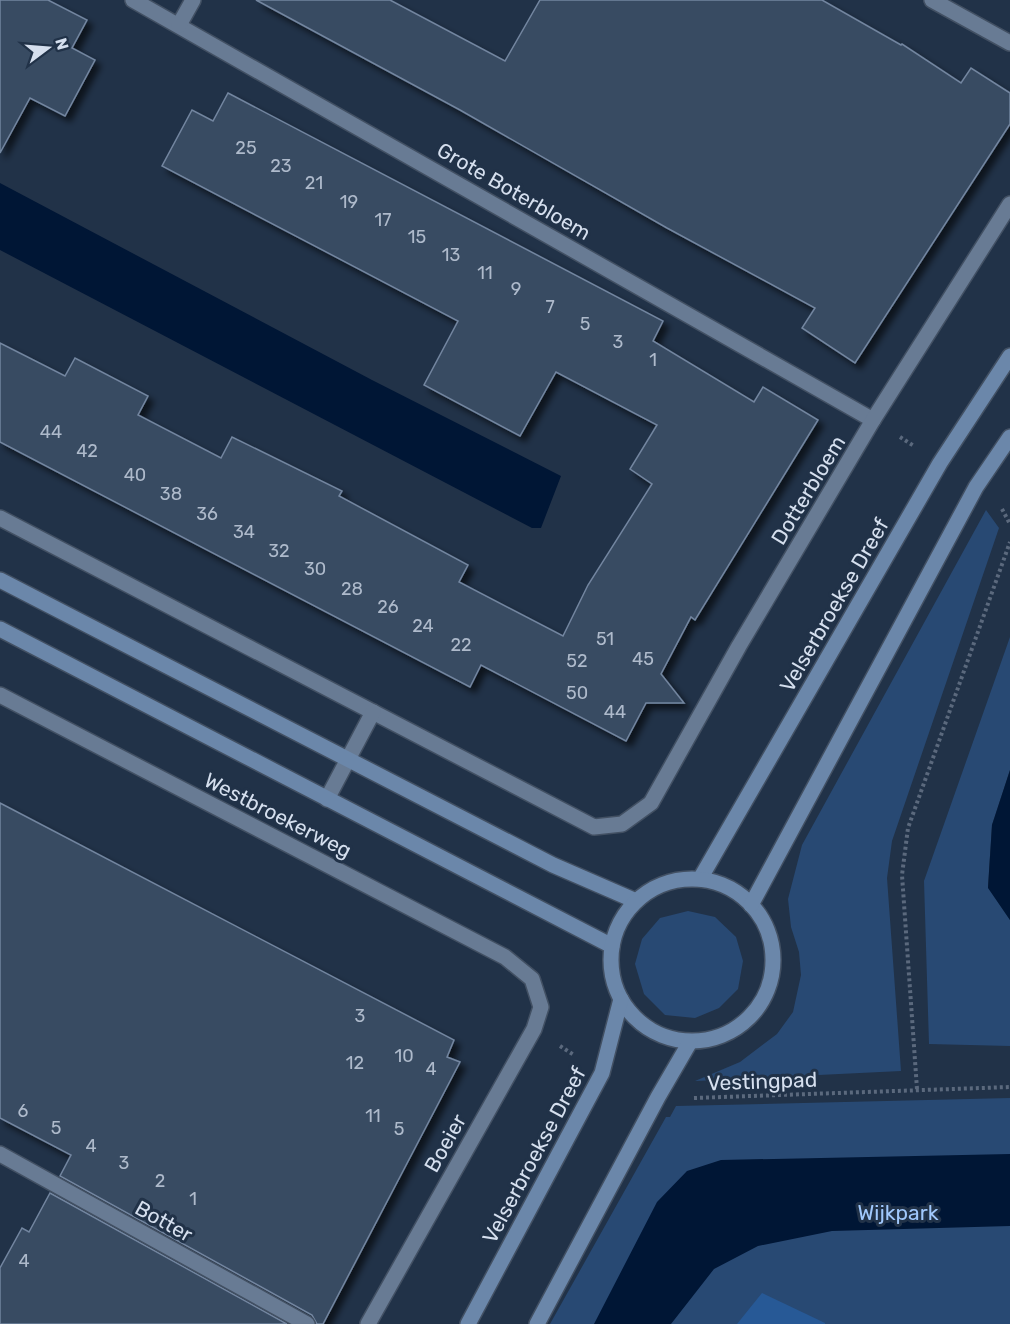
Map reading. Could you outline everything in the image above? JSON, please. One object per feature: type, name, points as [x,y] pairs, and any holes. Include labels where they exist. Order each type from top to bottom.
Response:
[{"type":"main road","name":"Velserbroekse Dreef","points":[[700,879],[940,464],[1010,356]]},
{"type":"main road","points":[[751,905],[976,487],[1010,437]]},
{"type":"main road","points":[[0,580],[553,865],[636,901]]},
{"type":"main road","name":"Westbroekerweg","points":[[0,629],[612,946]]},
{"type":"main road","points":[[700,879],[727,887],[751,905],[764,924],[772,947],[772,970],[766,993],[753,1014],[735,1029],[714,1038],[690,1042],[662,1036],[638,1021],[621,999],[613,982],[610,964],[612,946],[621,922],[636,901],[655,888],[677,880],[700,879]]},
{"type":"main road","name":"Velserbroekse Dreef","points":[[468,1324],[602,1073],[621,999]]},
{"type":"main road","points":[[537,1324],[658,1097],[690,1042]]},
{"type":"street","name":"Grote Boterbloem","points":[[133,0],[873,420]]},
{"type":"street","points":[[179,25],[193,0]]},
{"type":"street","points":[[932,0],[1010,44]]},
{"type":"street","name":"Dotterbloem","points":[[373,712],[594,827],[622,824],[651,803],[739,646],[873,420],[1010,204]]},
{"type":"street","points":[[0,518],[373,712]]},
{"type":"street","name":"Westbroekerweg","points":[[0,695],[505,957],[532,979]]},
{"type":"street","name":"Westbroekerweg","points":[[327,799],[373,712]]},
{"type":"street","name":"Boeier","points":[[368,1324],[534,1029],[541,1007],[532,979]]},
{"type":"street","name":"Botter","points":[[0,1154],[307,1324]]},
{"type":"path","points":[[917,1089],[902,875],[908,828],[1010,542]]},
{"type":"path","points":[[534,1029],[602,1073]]},
{"type":"path","name":"Vestingpad","points":[[658,1097],[702,1099],[1010,1087]]},
{"type":"green space","points":[[986,510],[999,528],[892,841],[887,878],[901,1071],[695,1081],[740,1062],[777,1034],[793,1012],[801,975],[799,952],[791,927],[788,899],[802,845]]},
{"type":"green space","points":[[1010,637],[1010,770],[992,825],[988,887],[1010,920],[1010,1046],[929,1044],[924,881]]},
{"type":"green space","points":[[688,911],[715,917],[736,937],[743,961],[738,989],[719,1008],[695,1018],[665,1015],[644,994],[635,964],[642,939],[660,918]]},
{"type":"green space","name":"Wijkpark","points":[[1010,1098],[1010,1324],[550,1324],[666,1117],[670,1117],[676,1106]]},
{"type":"shaded area","points":[[0,183],[372,380],[561,476],[541,528],[532,528],[0,250]]},
{"type":"shaded area","points":[[1010,770],[1010,920],[988,888],[992,825]]},
{"type":"shaded area","points":[[1010,1154],[1010,1226],[832,1231],[758,1246],[714,1269],[671,1324],[594,1324],[657,1202],[687,1171],[721,1160]]},
{"type":"shaded area","points":[[762,1293],[825,1323],[825,1324],[737,1324]]},
{"type":"building","points":[[0,0],[48,0],[87,20],[72,48],[95,60],[65,116],[30,98],[0,153]]},
{"type":"building","points":[[256,0],[390,0],[505,61],[540,0],[822,0],[902,44],[961,83],[971,68],[1010,93],[1010,124],[855,363],[802,328],[815,308],[667,228],[460,110]]},
{"type":"building","points":[[228,93],[663,321],[653,341],[754,402],[763,387],[818,420],[695,620],[691,617],[661,674],[684,703],[646,703],[626,741],[481,665],[470,687],[0,442],[0,343],[65,376],[75,358],[148,396],[138,415],[221,458],[232,437],[342,491],[339,496],[468,565],[459,582],[563,636],[588,585],[652,484],[630,469],[657,425],[556,372],[520,436],[424,385],[458,321],[162,166],[192,110],[213,121]]},
{"type":"building","points":[[0,803],[454,1040],[447,1057],[460,1062],[323,1324],[317,1324],[312,1315],[60,1176],[71,1155],[0,1118]]},
{"type":"building","points":[[50,1193],[287,1324],[0,1324],[0,1268],[22,1228],[29,1232]]}]
